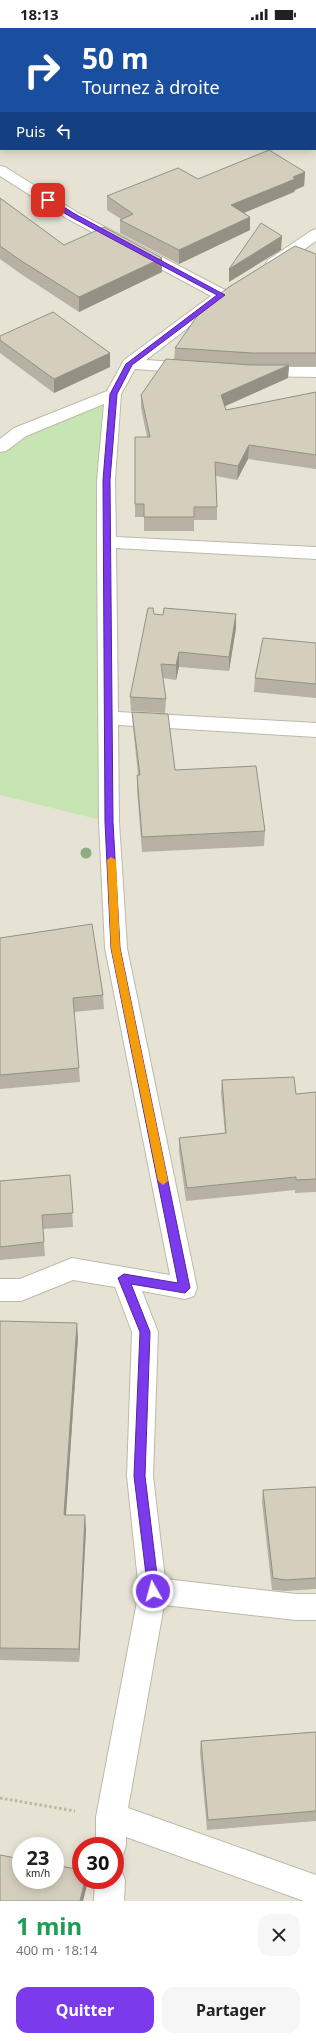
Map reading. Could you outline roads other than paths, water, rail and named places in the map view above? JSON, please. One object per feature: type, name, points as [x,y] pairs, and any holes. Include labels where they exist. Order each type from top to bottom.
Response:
[{"type":"street","points":[[0,170],[73,216],[222,295]]},
{"type":"street","points":[[258,273],[316,234]]},
{"type":"street","points":[[0,1290],[21,1290],[72,1269],[185,1288],[116,948],[109,822],[106,480],[113,394],[130,364],[222,295],[240,284]]},
{"type":"street","points":[[130,364],[206,369]]},
{"type":"street","points":[[244,371],[316,372]]},
{"type":"street","points":[[0,447],[20,432],[113,394]]},
{"type":"street","points":[[106,542],[316,553]]},
{"type":"street","points":[[109,718],[316,730]]},
{"type":"street","points":[[111,1837],[111,1817],[153,1591],[140,1476],[145,1332],[124,1278]]},
{"type":"street","points":[[153,1591],[296,1607],[316,1607]]},
{"type":"street","points":[[111,1817],[316,1890]]},
{"type":"street","points":[[109,1901],[110,1889]]}]
